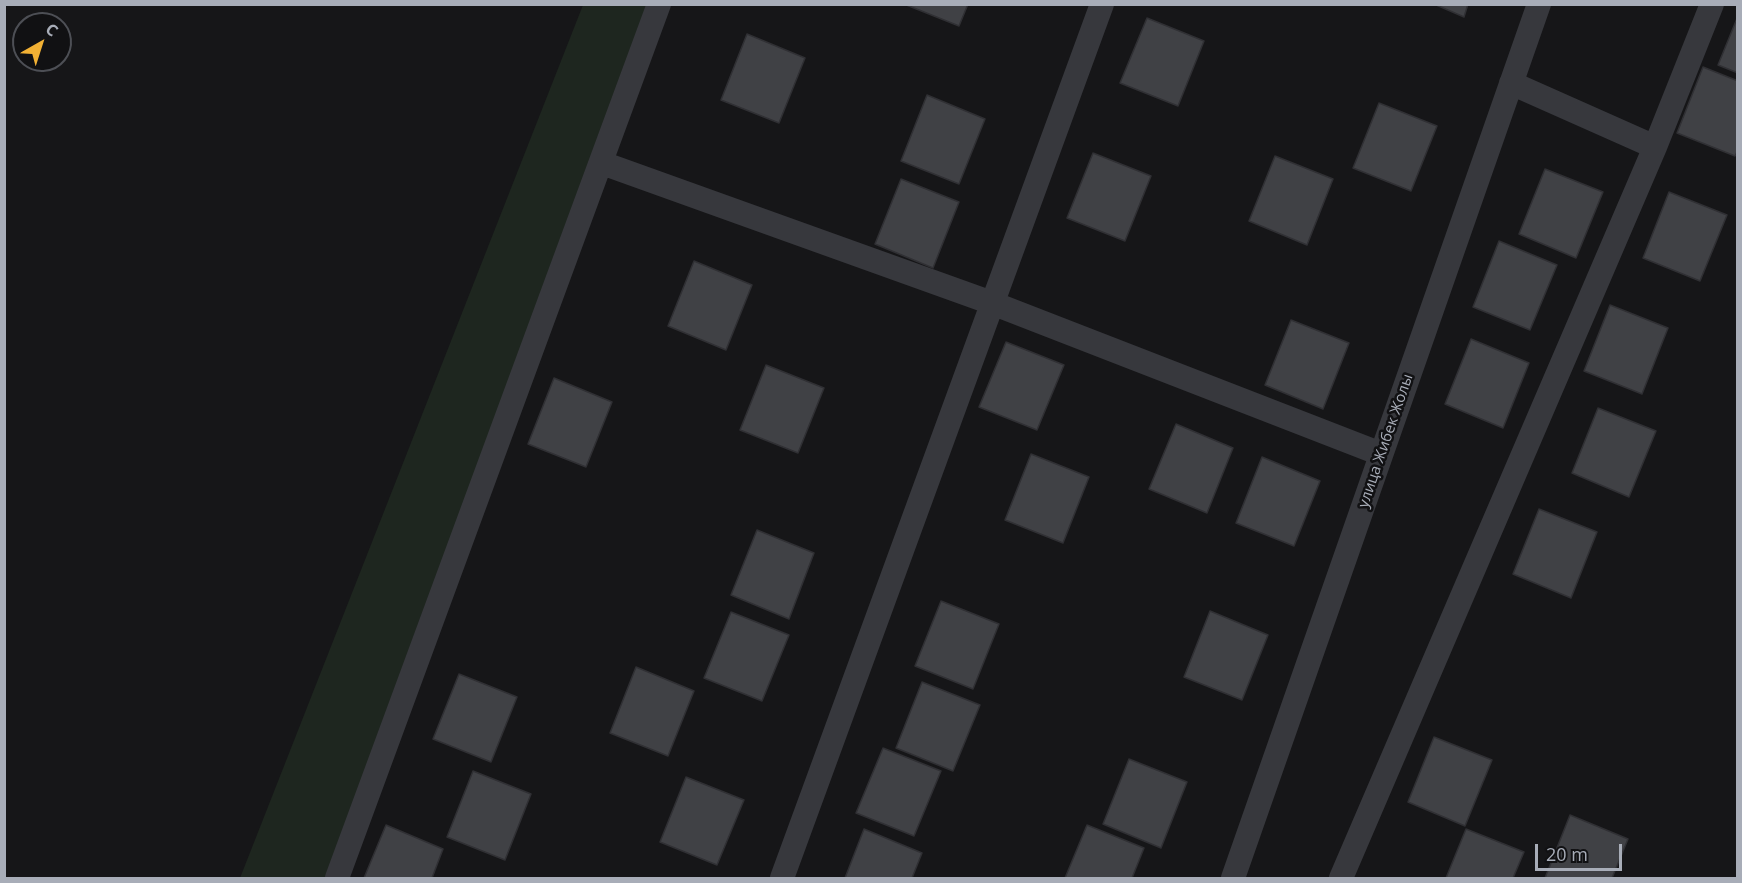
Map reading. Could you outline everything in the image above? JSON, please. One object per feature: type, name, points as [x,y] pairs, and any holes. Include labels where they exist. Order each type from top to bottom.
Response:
[{"type":"street","points":[[338,879],[659,4]]},
{"type":"street","points":[[782,879],[1102,4]]},
{"type":"street","name":"улица Жибек Жолы","points":[[1233,879],[1539,4]]},
{"type":"street","points":[[1341,879],[1655,147],[1712,4]]},
{"type":"street","points":[[1512,83],[1655,147]]},
{"type":"street","points":[[602,163],[992,303],[1381,454]]},
{"type":"shaded area","points":[[583,5],[656,5],[336,878],[240,878]]},
{"type":"building","points":[[904,4],[968,4],[959,26]]},
{"type":"building","points":[[1434,4],[1468,4],[1464,17]]},
{"type":"building","points":[[1738,16],[1738,73],[1718,65]]},
{"type":"building","points":[[1147,18],[1204,41],[1178,106],[1120,83]]},
{"type":"building","points":[[747,34],[805,58],[779,123],[721,100]]},
{"type":"building","points":[[1703,67],[1738,81],[1738,150],[1735,156],[1677,133]]},
{"type":"building","points":[[927,95],[985,119],[959,184],[901,161]]},
{"type":"building","points":[[1379,103],[1437,126],[1411,191],[1353,168]]},
{"type":"building","points":[[1093,153],[1151,176],[1125,241],[1067,218]]},
{"type":"building","points":[[1275,156],[1333,179],[1307,245],[1249,221]]},
{"type":"building","points":[[1545,169],[1603,192],[1576,258],[1519,234]]},
{"type":"building","points":[[901,179],[959,202],[933,268],[875,244]]},
{"type":"building","points":[[1669,192],[1727,215],[1700,281],[1643,258]]},
{"type":"building","points":[[1499,241],[1557,265],[1530,330],[1473,307]]},
{"type":"building","points":[[694,261],[752,285],[726,350],[668,326]]},
{"type":"building","points":[[1610,305],[1668,328],[1642,394],[1584,371]]},
{"type":"building","points":[[1291,320],[1349,343],[1323,409],[1265,385]]},
{"type":"building","points":[[1471,339],[1529,363],[1503,428],[1445,404]]},
{"type":"building","points":[[1006,342],[1064,365],[1037,430],[979,407]]},
{"type":"building","points":[[766,365],[824,388],[798,453],[740,430]]},
{"type":"building","points":[[554,378],[612,402],[586,467],[528,444]]},
{"type":"building","points":[[1598,408],[1656,431],[1629,497],[1572,473]]},
{"type":"building","points":[[1176,424],[1233,448],[1207,513],[1149,489]]},
{"type":"building","points":[[1031,454],[1089,477],[1063,543],[1005,520]]},
{"type":"building","points":[[1262,457],[1320,481],[1294,546],[1236,523]]},
{"type":"building","points":[[1539,509],[1597,532],[1571,598],[1513,574]]},
{"type":"building","points":[[757,530],[814,553],[789,619],[731,595]]},
{"type":"building","points":[[941,601],[999,624],[973,689],[915,666]]},
{"type":"building","points":[[1210,611],[1268,635],[1242,700],[1184,677]]},
{"type":"building","points":[[731,612],[789,635],[762,701],[704,678]]},
{"type":"building","points":[[636,667],[694,691],[668,756],[610,733]]},
{"type":"building","points":[[459,674],[517,697],[491,762],[433,739]]},
{"type":"building","points":[[922,682],[980,705],[953,771],[896,748]]},
{"type":"building","points":[[1434,737],[1492,760],[1465,826],[1408,802]]},
{"type":"building","points":[[883,748],[941,771],[914,836],[856,813]]},
{"type":"building","points":[[1129,759],[1187,782],[1161,848],[1103,824]]},
{"type":"building","points":[[473,771],[531,794],[505,860],[447,837]]},
{"type":"building","points":[[686,777],[744,800],[717,865],[660,842]]},
{"type":"building","points":[[1570,815],[1628,839],[1612,878],[1545,878]]},
{"type":"building","points":[[386,825],[443,849],[432,878],[364,878]]},
{"type":"building","points":[[1087,825],[1144,848],[1132,878],[1065,878]]},
{"type":"building","points":[[864,829],[922,853],[912,878],[845,878]]},
{"type":"building","points":[[1466,829],[1524,852],[1513,878],[1446,878]]}]
